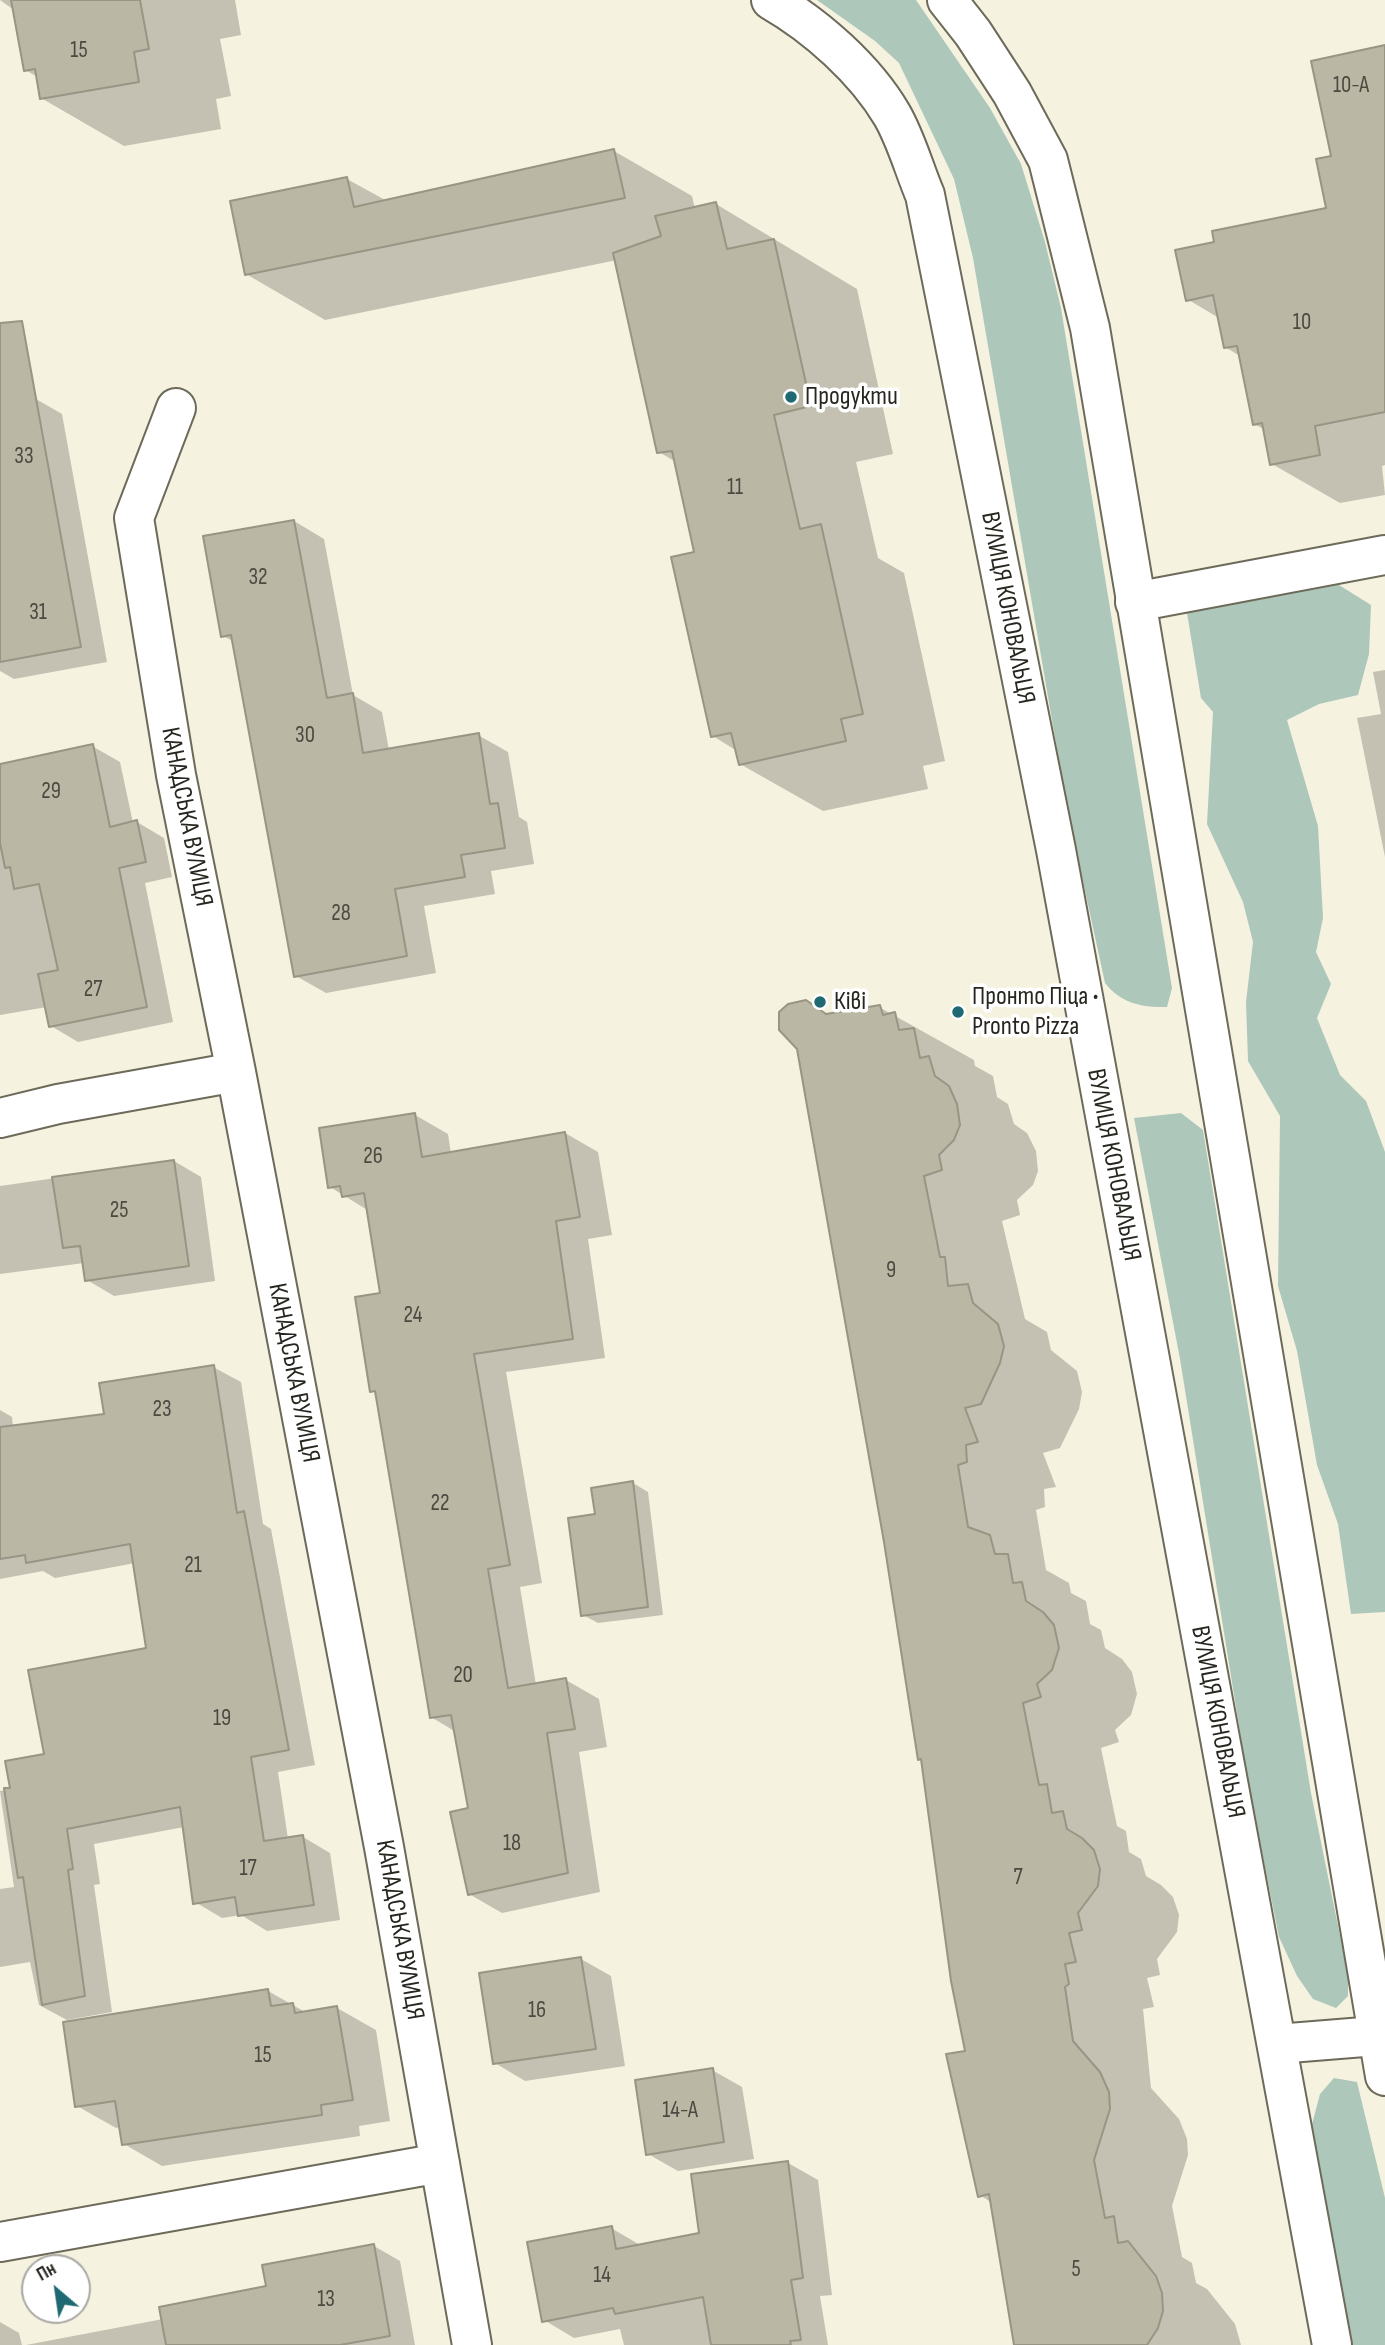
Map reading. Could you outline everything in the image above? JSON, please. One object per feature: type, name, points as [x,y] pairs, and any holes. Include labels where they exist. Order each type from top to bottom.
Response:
[{"type":"main road","name":"ВУЛИЦЯ КОНОВАЛЬЦЯ","points":[[771,0],[789,11],[852,64],[891,114],[925,194],[1056,850],[1332,2345]]},
{"type":"main road","points":[[947,0],[973,33],[1012,93],[1048,160],[1090,328],[1385,2076]]},
{"type":"main road","name":"КАНАДСЬКА ВУЛИЦЯ","points":[[176,408],[134,518],[176,775],[236,1072],[384,1847],[472,2345]]},
{"type":"main road","points":[[1135,602],[1385,555]]},
{"type":"main road","points":[[0,1118],[58,1104],[236,1072]]},
{"type":"main road","points":[[1277,2044],[1380,2035]]},
{"type":"main road","points":[[0,2242],[440,2163]]},
{"type":"green space","points":[[817,0],[916,0],[990,108],[1021,164],[1045,242],[1061,308],[1172,988],[1167,1007],[1125,1000],[1105,983],[1067,808],[973,258],[954,179],[899,63],[875,41]]},
{"type":"green space","points":[[1281,566],[1339,585],[1371,605],[1369,654],[1358,695],[1319,704],[1287,720],[1318,826],[1323,918],[1316,952],[1331,984],[1317,1018],[1340,1075],[1366,1101],[1385,1152],[1385,1612],[1351,1614],[1338,1524],[1317,1465],[1297,1351],[1278,1286],[1280,1116],[1248,1061],[1246,1002],[1253,942],[1243,902],[1207,824],[1213,712],[1201,698],[1187,613],[1221,571]]},
{"type":"green space","points":[[1181,1113],[1203,1130],[1311,1793],[1348,1975],[1348,1996],[1336,2008],[1313,1999],[1297,1976],[1279,1937],[1249,1788],[1180,1359],[1134,1118]]},
{"type":"green space","points":[[1334,2078],[1357,2082],[1385,2198],[1385,2345],[1340,2345],[1311,2128],[1320,2094]]},
{"type":"building","points":[[11,0],[140,0],[149,49],[134,52],[139,82],[40,99],[35,69],[24,71]]},
{"type":"building","points":[[1385,45],[1385,412],[1315,426],[1320,455],[1270,465],[1262,423],[1253,425],[1237,346],[1224,348],[1213,295],[1186,301],[1175,250],[1214,242],[1212,231],[1326,208],[1316,159],[1331,156],[1311,61]]},
{"type":"building","points":[[614,149],[625,198],[245,275],[230,201],[347,177],[354,207]]},
{"type":"building","points":[[716,202],[727,249],[774,239],[811,406],[774,415],[800,529],[821,524],[863,714],[841,719],[846,741],[739,765],[731,733],[711,737],[671,557],[694,552],[672,451],[657,453],[613,253],[661,236],[655,216]]},
{"type":"building","points":[[22,321],[81,647],[0,662],[0,323]]},
{"type":"building","points":[[294,520],[327,698],[353,693],[363,753],[479,733],[490,804],[498,803],[505,848],[461,855],[465,877],[395,889],[407,956],[294,977],[231,635],[221,637],[203,536]]},
{"type":"building","points":[[93,744],[110,827],[137,820],[146,862],[119,868],[147,1007],[49,1027],[38,974],[58,970],[39,884],[14,889],[10,867],[5,868],[0,843],[0,764]]},
{"type":"building","points":[[806,1000],[826,1014],[880,1005],[883,1015],[895,1012],[899,1030],[914,1028],[920,1058],[929,1056],[935,1076],[949,1086],[957,1104],[960,1125],[954,1140],[939,1155],[942,1170],[924,1176],[940,1257],[945,1257],[948,1286],[968,1284],[973,1303],[998,1324],[1004,1346],[1000,1363],[981,1404],[965,1408],[978,1442],[966,1445],[967,1462],[958,1465],[968,1527],[990,1535],[995,1554],[1008,1554],[1013,1583],[1022,1582],[1026,1601],[1043,1612],[1054,1625],[1059,1648],[1052,1670],[1037,1684],[1041,1697],[1023,1703],[1039,1785],[1047,1784],[1052,1813],[1063,1811],[1067,1829],[1082,1838],[1094,1850],[1100,1869],[1098,1886],[1078,1913],[1082,1930],[1069,1933],[1076,1962],[1065,1964],[1069,1984],[1065,1987],[1073,2041],[1100,2072],[1109,2092],[1110,2109],[1094,2160],[1105,2218],[1114,2216],[1118,2243],[1128,2241],[1156,2276],[1162,2293],[1163,2311],[1158,2328],[1147,2345],[1014,2345],[989,2194],[978,2197],[946,2054],[965,2051],[951,1981],[921,1759],[918,1760],[884,1542],[797,1049],[779,1030],[779,1012],[788,1004]]},
{"type":"building","points":[[415,1113],[422,1157],[565,1132],[580,1217],[556,1221],[573,1339],[474,1354],[510,1565],[488,1569],[508,1688],[566,1678],[575,1729],[547,1733],[568,1873],[468,1895],[450,1812],[468,1808],[451,1715],[430,1718],[375,1391],[370,1392],[355,1297],[380,1293],[364,1193],[342,1197],[340,1186],[328,1188],[319,1128]]},
{"type":"building","points":[[174,1160],[189,1266],[85,1281],[80,1246],[63,1248],[52,1177]]},
{"type":"building","points":[[214,1365],[237,1513],[244,1511],[289,1750],[251,1757],[264,1841],[303,1835],[314,1905],[238,1916],[235,1897],[193,1904],[180,1807],[67,1829],[73,1869],[68,1870],[85,1996],[42,2005],[23,1877],[18,1878],[4,1788],[10,1788],[5,1761],[44,1754],[28,1670],[146,1648],[130,1544],[26,1563],[25,1555],[0,1559],[0,1427],[104,1414],[99,1383]]},
{"type":"building","points":[[633,1481],[648,1607],[581,1616],[568,1518],[595,1514],[591,1488]]},
{"type":"building","points":[[581,1957],[596,2049],[493,2064],[479,1973]]},
{"type":"building","points":[[268,1989],[271,2006],[293,2003],[295,2013],[337,2006],[353,2100],[321,2105],[322,2115],[122,2145],[115,2101],[75,2107],[63,2022]]},
{"type":"building","points":[[713,2068],[724,2142],[646,2155],[635,2080]]},
{"type":"building","points":[[788,2161],[803,2278],[791,2280],[801,2340],[790,2341],[791,2345],[711,2345],[703,2297],[615,2314],[613,2308],[542,2322],[527,2242],[612,2226],[616,2249],[699,2233],[691,2174]]},
{"type":"building","points":[[374,2244],[390,2336],[340,2345],[166,2345],[159,2307],[266,2286],[262,2265]]},
{"type":"place","name":"Продукти","points":[[791,397]]},
{"type":"place","name":"Ківі","points":[[820,1002]]},
{"type":"place","name":"Пронто Піца • Pronto Pizza","points":[[958,1012]]}]
